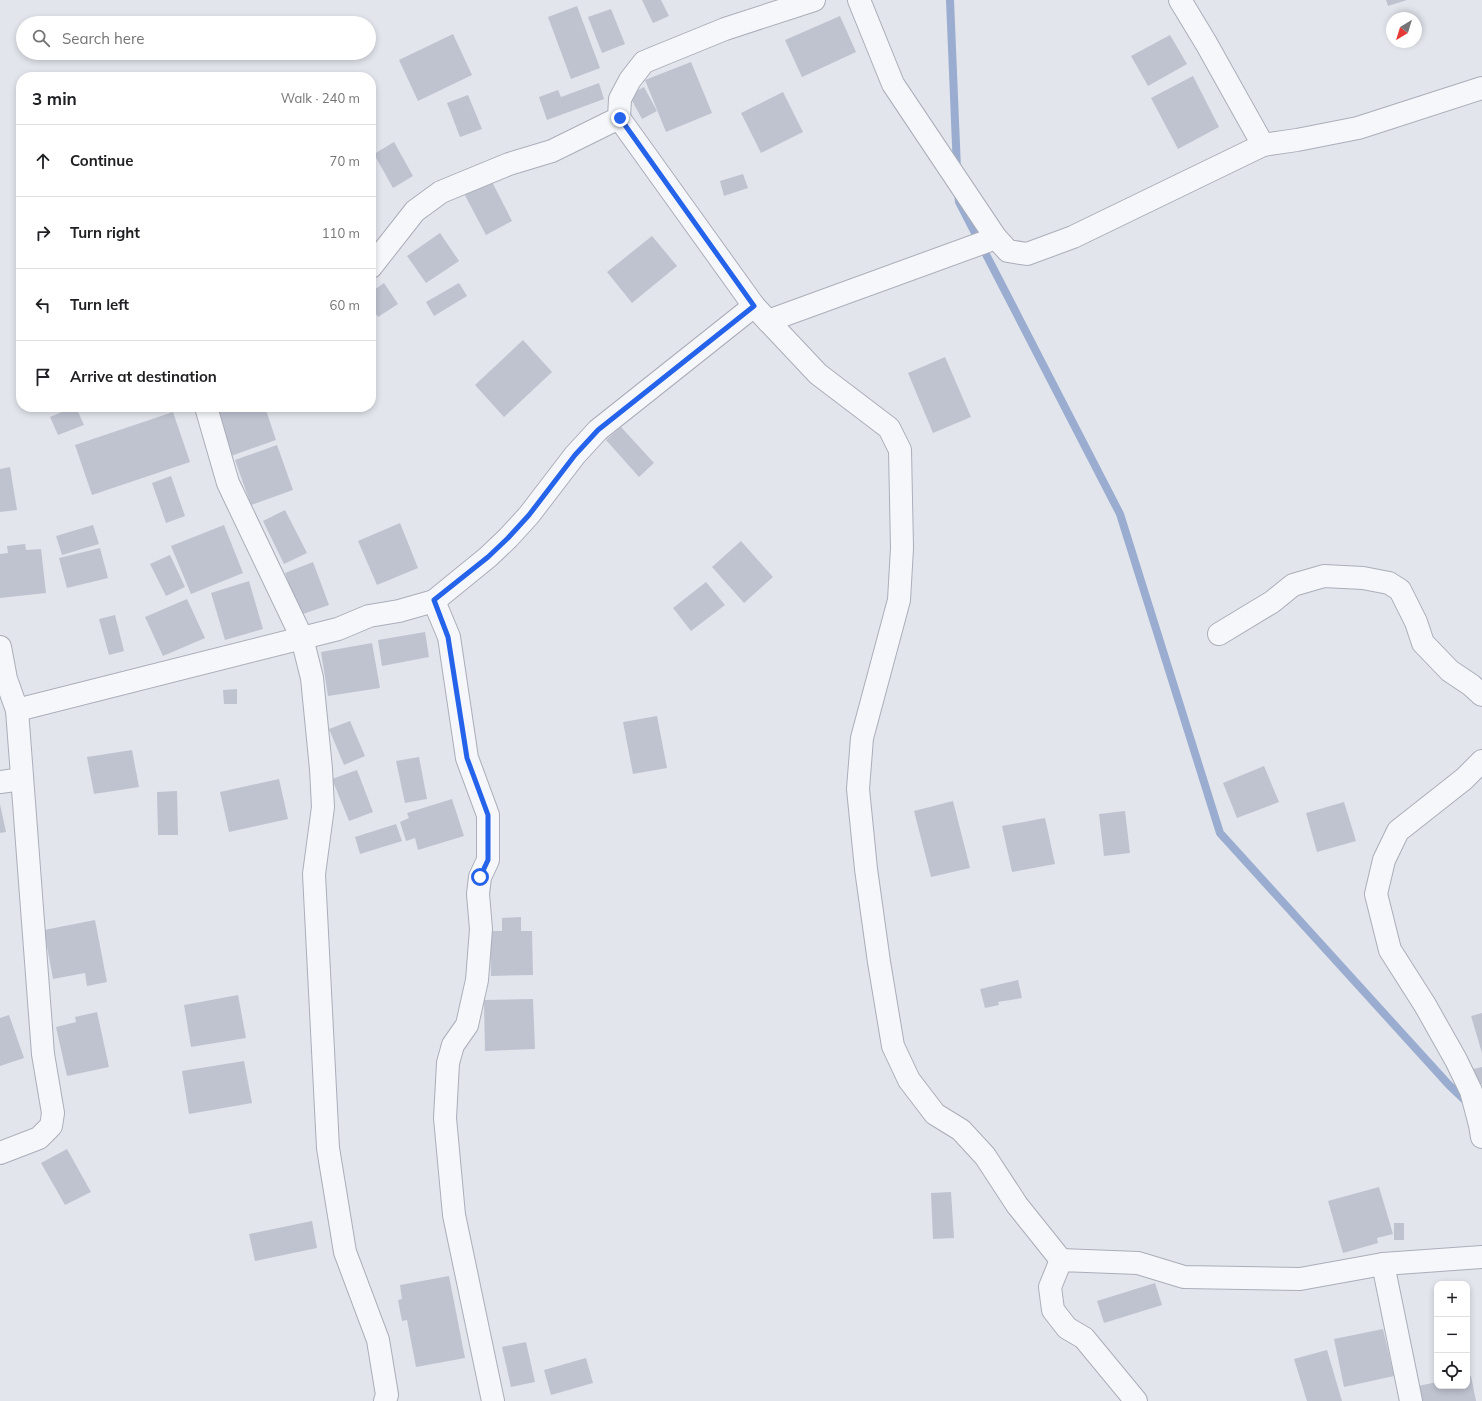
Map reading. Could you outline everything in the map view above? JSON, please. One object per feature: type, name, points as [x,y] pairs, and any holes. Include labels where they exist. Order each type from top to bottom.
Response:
[{"type":"street","points":[[814,0],[725,29],[644,62],[630,80],[620,99],[620,118],[761,313],[818,374],[889,428],[900,450],[902,548],[899,600],[862,738],[858,789],[866,869],[893,1046],[909,1080],[935,1114],[960,1130],[985,1156],[1016,1205],[1060,1260],[1138,1263],[1184,1277],[1300,1279],[1383,1264],[1482,1257]]},
{"type":"street","points":[[858,0],[893,84],[996,238],[1008,250],[1027,254],[1073,237],[1263,145],[1358,128],[1482,88]]},
{"type":"street","points":[[1180,0],[1206,42],[1263,145]]},
{"type":"street","points":[[376,261],[415,211],[441,192],[509,164],[552,151],[620,118]]},
{"type":"street","points":[[16,710],[338,629],[369,616],[399,611],[434,600],[488,557],[508,538],[529,515],[575,455],[598,430],[761,313],[996,238]]},
{"type":"street","points":[[207,412],[228,483],[302,638],[312,678],[321,769],[323,807],[314,874],[328,1148],[345,1252],[378,1340],[386,1395],[385,1401]]},
{"type":"street","points":[[1219,634],[1272,602],[1294,585],[1309,580],[1324,576],[1363,578],[1389,583],[1400,590],[1416,622],[1423,643],[1450,671],[1471,685],[1482,695]]},
{"type":"street","points":[[434,600],[448,637],[467,758],[488,815],[488,860],[480,877],[478,894],[481,929],[478,980],[467,1025],[453,1045],[448,1063],[445,1118],[454,1215],[493,1401]]},
{"type":"street","points":[[0,647],[6,679],[16,710],[43,1054],[54,1113],[51,1126],[39,1138],[0,1153]]},
{"type":"street","points":[[1482,761],[1464,779],[1398,831],[1384,860],[1376,894],[1390,950],[1425,1005],[1456,1060],[1471,1091],[1482,1138]]},
{"type":"street","points":[[0,782],[22,779]]},
{"type":"street","points":[[1060,1260],[1050,1287],[1053,1310],[1067,1328],[1084,1338],[1136,1401]]},
{"type":"street","points":[[1383,1264],[1411,1401]]},
{"type":"building","points":[[642,0],[661,0],[669,16],[653,23]]},
{"type":"building","points":[[1386,0],[1407,0],[1388,6]]},
{"type":"building","points":[[577,6],[600,68],[571,79],[548,17]]},
{"type":"building","points":[[611,9],[625,44],[602,53],[588,17]]},
{"type":"building","points":[[840,16],[856,52],[802,77],[785,40]]},
{"type":"building","points":[[453,34],[472,75],[418,101],[399,60]]},
{"type":"building","points":[[1170,35],[1187,64],[1148,86],[1131,56]]},
{"type":"building","points":[[691,62],[712,113],[666,132],[645,80]]},
{"type":"building","points":[[1193,76],[1219,127],[1178,149],[1151,98]]},
{"type":"building","points":[[599,83],[604,99],[547,120],[539,97],[558,90],[561,97]]},
{"type":"building","points":[[644,87],[657,111],[642,119],[629,95]]},
{"type":"building","points":[[783,92],[803,132],[761,153],[741,113]]},
{"type":"building","points":[[468,95],[482,129],[460,137],[447,103]]},
{"type":"building","points":[[394,142],[413,176],[393,188],[376,158],[376,153]]},
{"type":"building","points":[[743,174],[748,188],[724,196],[720,181]]},
{"type":"building","points":[[489,176],[512,221],[486,235],[461,188]]},
{"type":"building","points":[[440,233],[459,261],[426,283],[407,256]]},
{"type":"building","points":[[652,236],[677,266],[632,303],[607,272]]},
{"type":"building","points":[[384,283],[398,304],[378,317],[376,314],[376,289]]},
{"type":"building","points":[[459,283],[467,296],[434,316],[426,302]]},
{"type":"building","points":[[523,340],[552,372],[504,417],[475,385]]},
{"type":"building","points":[[945,357],[971,417],[933,433],[908,373]]},
{"type":"building","points":[[62,412],[78,412],[84,425],[58,435],[50,417]]},
{"type":"building","points":[[173,412],[190,462],[92,495],[75,445]]},
{"type":"building","points":[[213,412],[267,412],[276,440],[228,457]]},
{"type":"building","points":[[621,427],[654,463],[639,477],[606,440]]},
{"type":"building","points":[[277,445],[293,490],[251,505],[235,460]]},
{"type":"building","points":[[10,467],[17,510],[0,512],[0,469]]},
{"type":"building","points":[[171,476],[185,516],[166,523],[152,483]]},
{"type":"building","points":[[285,510],[307,553],[284,564],[263,521]]},
{"type":"building","points":[[400,523],[418,568],[377,585],[358,541]]},
{"type":"building","points":[[93,525],[99,544],[62,555],[56,536]]},
{"type":"building","points":[[224,525],[243,573],[191,594],[171,546]]},
{"type":"building","points":[[741,541],[773,577],[744,603],[712,567]]},
{"type":"building","points":[[25,544],[26,550],[41,549],[46,593],[0,598],[0,554],[8,553],[7,546]]},
{"type":"building","points":[[100,548],[108,578],[67,588],[59,558]]},
{"type":"building","points":[[170,555],[185,587],[166,596],[150,564]]},
{"type":"building","points":[[313,562],[329,605],[300,615],[285,573]]},
{"type":"building","points":[[249,581],[263,629],[225,640],[211,593]]},
{"type":"building","points":[[706,582],[725,605],[691,631],[673,608]]},
{"type":"building","points":[[187,599],[205,638],[163,656],[145,617]]},
{"type":"building","points":[[115,615],[124,651],[109,655],[99,619]]},
{"type":"building","points":[[425,632],[429,657],[382,666],[378,640]]},
{"type":"building","points":[[372,643],[380,688],[328,696],[321,652]]},
{"type":"building","points":[[237,689],[237,704],[224,704],[223,690]]},
{"type":"building","points":[[657,716],[667,768],[633,774],[623,722]]},
{"type":"building","points":[[350,721],[365,756],[344,765],[329,729]]},
{"type":"building","points":[[132,750],[139,787],[94,794],[87,757]]},
{"type":"building","points":[[419,757],[427,799],[405,803],[396,761]]},
{"type":"building","points":[[1264,766],[1279,802],[1237,818],[1223,783]]},
{"type":"building","points":[[357,770],[373,812],[349,821],[332,779]]},
{"type":"building","points":[[279,779],[288,819],[229,832],[220,792]]},
{"type":"building","points":[[177,791],[178,835],[158,835],[157,792]]},
{"type":"building","points":[[452,799],[464,836],[418,850],[415,838],[406,841],[400,822],[409,818],[407,813]]},
{"type":"building","points":[[953,801],[970,868],[931,877],[914,811]]},
{"type":"building","points":[[1344,802],[1356,841],[1317,852],[1306,813]]},
{"type":"building","points":[[0,804],[6,832],[0,833]]},
{"type":"building","points":[[1125,811],[1130,853],[1104,856],[1099,814]]},
{"type":"building","points":[[1045,818],[1055,864],[1012,872],[1002,826]]},
{"type":"building","points":[[396,824],[402,841],[360,854],[355,837]]},
{"type":"building","points":[[521,917],[521,931],[532,931],[533,975],[491,976],[490,931],[502,931],[502,918]]},
{"type":"building","points":[[95,920],[107,982],[87,986],[85,973],[53,979],[44,930]]},
{"type":"building","points":[[1018,980],[1022,998],[998,1002],[999,1005],[985,1008],[980,989]]},
{"type":"building","points":[[238,995],[246,1038],[191,1047],[184,1005]]},
{"type":"building","points":[[533,999],[535,1049],[485,1051],[484,1000]]},
{"type":"building","points":[[97,1012],[109,1067],[67,1076],[56,1027],[76,1022],[75,1017]]},
{"type":"building","points":[[1482,1013],[1482,1053],[1471,1016]]},
{"type":"building","points":[[9,1015],[24,1058],[0,1066],[0,1018]]},
{"type":"building","points":[[244,1061],[252,1103],[189,1114],[182,1071]]},
{"type":"building","points":[[1482,1067],[1482,1084],[1477,1085],[1473,1069]]},
{"type":"building","points":[[67,1149],[91,1192],[65,1205],[41,1163]]},
{"type":"building","points":[[1379,1187],[1393,1234],[1377,1238],[1378,1243],[1343,1253],[1328,1201]]},
{"type":"building","points":[[951,1192],[954,1238],[933,1239],[931,1193]]},
{"type":"building","points":[[312,1221],[317,1248],[255,1261],[249,1234]]},
{"type":"building","points":[[1394,1223],[1404,1223],[1404,1240],[1394,1240]]},
{"type":"building","points":[[449,1276],[465,1358],[416,1367],[407,1320],[402,1321],[398,1300],[402,1299],[400,1285]]},
{"type":"building","points":[[1155,1283],[1162,1305],[1104,1323],[1097,1301]]},
{"type":"building","points":[[1383,1329],[1394,1376],[1344,1387],[1334,1339]]},
{"type":"building","points":[[526,1342],[535,1382],[511,1387],[502,1347]]},
{"type":"building","points":[[1327,1350],[1342,1401],[1307,1401],[1294,1359]]},
{"type":"building","points":[[586,1358],[593,1383],[551,1395],[544,1370]]},
{"type":"building","points":[[1470,1376],[1476,1401],[1420,1401],[1418,1386],[1434,1383],[1434,1389],[1470,1389]]},
{"type":"waterway","points":[[950,0],[957,169]]},
{"type":"waterway","points":[[958,193],[959,202],[1120,514],[1220,833],[1449,1085],[1469,1104]]},
{"type":"route","points":[[480,877],[488,860],[488,815],[467,758],[448,637],[434,600],[488,557],[508,538],[529,515],[575,455],[598,430],[754,306],[620,118]]}]
